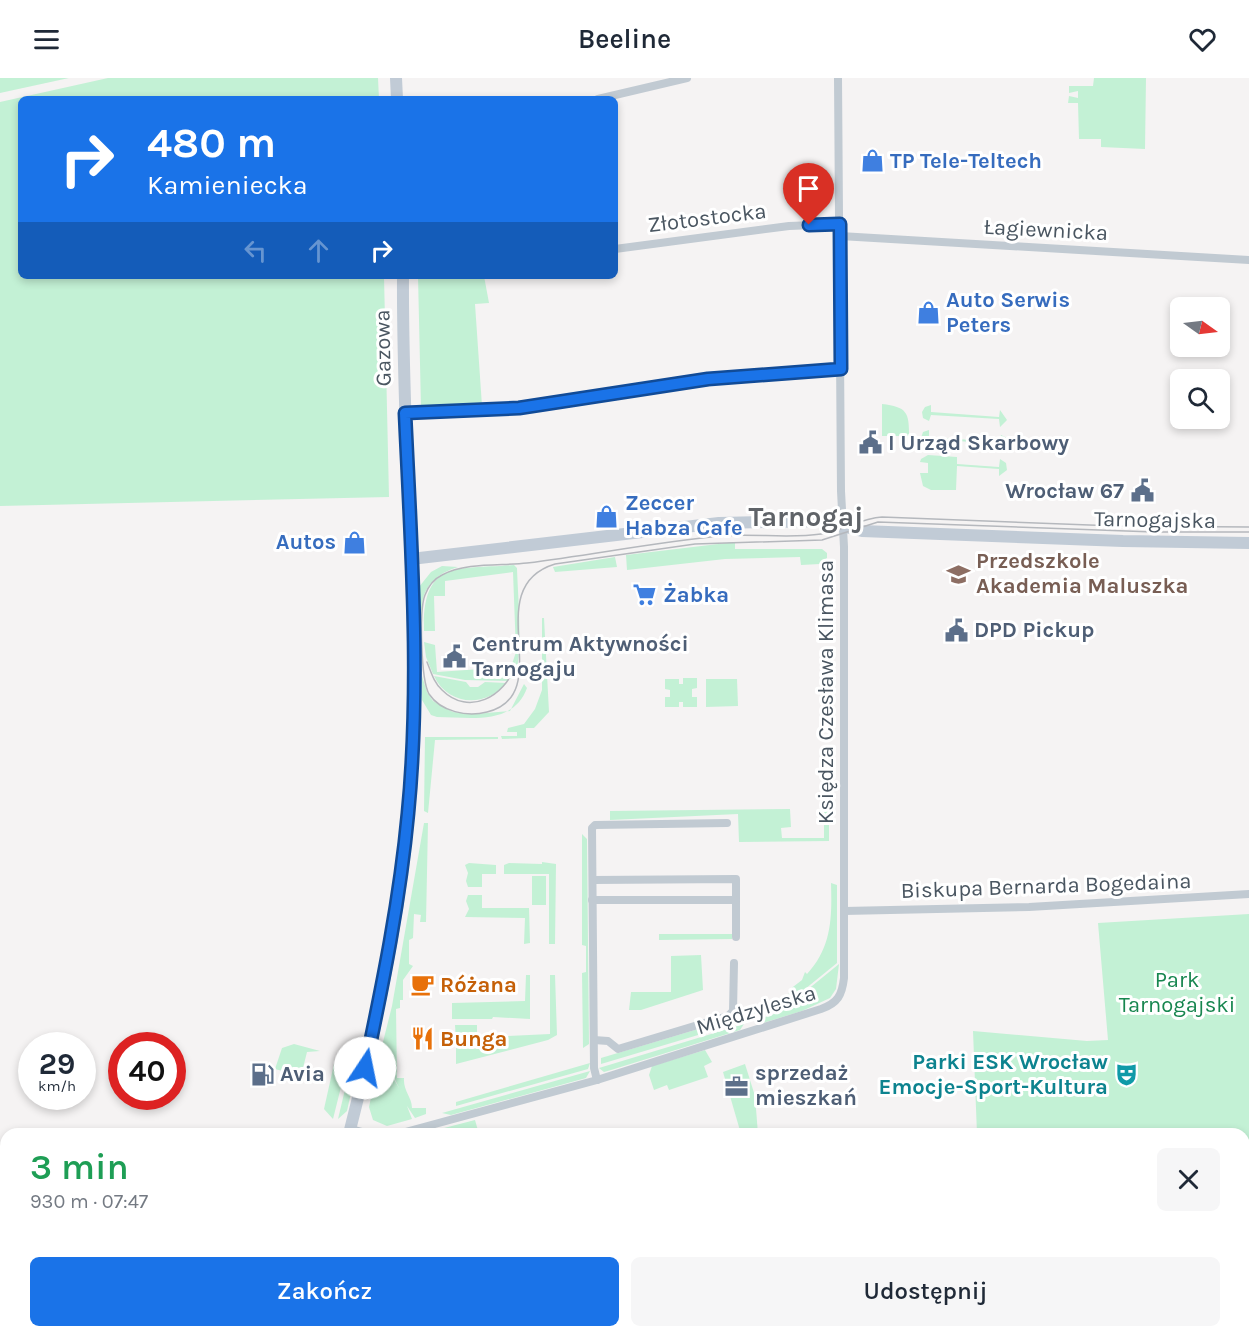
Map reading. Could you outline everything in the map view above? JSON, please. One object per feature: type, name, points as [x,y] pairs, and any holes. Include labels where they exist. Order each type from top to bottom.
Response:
[{"type":"street","points":[[396,78],[397,96]]},
{"type":"street","points":[[611,96],[687,78]]},
{"type":"street","name":"Księdza Czesława Klimasa","points":[[838,78],[844,911]]},
{"type":"street","name":"Złotostocka","points":[[618,249],[789,226],[840,224]]},
{"type":"street","name":"Łagiewnicka","points":[[840,236],[1249,260]]},
{"type":"street","name":"Gazowa","points":[[351,1128],[393,935],[407,829],[414,722],[403,279]]},
{"type":"street","points":[[405,413],[519,408],[708,379],[841,369]]},
{"type":"street","name":"Tarnogajska","points":[[411,559],[680,526],[810,521],[862,531],[1082,540],[1249,543]]},
{"type":"street","points":[[597,1080],[594,1040],[592,828],[595,825],[727,823]]},
{"type":"street","points":[[592,880],[736,879],[736,937]]},
{"type":"street","name":"Biskupa Bernarda Bogedaina","points":[[844,911],[1029,907],[1249,894]]},
{"type":"street","points":[[592,900],[736,900]]},
{"type":"street","name":"Międzyleska","points":[[420,1128],[597,1080],[830,1006],[839,998],[844,978],[844,911]]},
{"type":"street","name":"Międzyleska","points":[[594,1040],[609,1041],[618,1049],[728,1016],[733,1011],[734,963]]},
{"type":"green space","points":[[0,78],[69,78],[0,93]]},
{"type":"green space","points":[[108,78],[378,78],[379,96],[27,96]]},
{"type":"green space","points":[[1094,78],[1146,78],[1145,149],[1101,147],[1101,139],[1079,139],[1078,103],[1068,103],[1069,96],[1078,98],[1078,91],[1069,93],[1069,86],[1093,86]]},
{"type":"green space","points":[[18,98],[18,279],[384,279],[389,497],[0,506],[0,102]]},
{"type":"green space","points":[[418,279],[485,279],[489,303],[475,304],[482,406],[421,408]]},
{"type":"green space","points":[[882,404],[897,407],[905,412],[909,436],[882,436]]},
{"type":"green space","points":[[931,405],[931,412],[999,417],[1000,410],[1007,420],[1000,427],[999,419],[931,415],[929,421],[923,418],[922,412],[925,407]]},
{"type":"green space","points":[[929,430],[929,437],[1000,442],[1001,435],[1007,438],[1009,445],[1000,451],[1000,444],[929,439],[928,446],[922,443],[921,438],[923,432]]},
{"type":"green space","points":[[928,455],[957,457],[957,464],[999,467],[1000,459],[1006,463],[1007,470],[999,476],[999,469],[957,466],[956,490],[931,490],[923,486],[920,473],[928,473],[928,463],[920,462]]},
{"type":"green space","points":[[735,542],[735,549],[822,549],[827,553],[827,558],[820,564],[801,565],[800,557],[725,559],[627,570],[626,555]]},
{"type":"green space","points":[[615,557],[617,567],[555,572],[553,567]]},
{"type":"green space","points":[[514,565],[517,568],[519,624],[519,653],[515,679],[510,679],[517,658],[508,681],[465,680],[433,674],[426,657],[424,642],[435,645],[437,672],[511,667],[516,652],[513,572],[445,581],[445,596],[434,596],[435,631],[424,631],[425,608],[429,591],[437,580],[447,573],[460,569]]},
{"type":"green space","points":[[442,566],[458,567],[438,577],[428,587],[423,600],[420,632],[419,587],[431,572]]},
{"type":"green space","points":[[542,618],[544,618],[549,712],[534,728],[526,728],[526,738],[502,739],[501,736],[517,736],[517,732],[507,732],[508,728],[524,724],[535,709],[542,690]]},
{"type":"green space","points":[[422,676],[427,692],[433,701],[453,712],[474,714],[506,711],[489,717],[476,718],[431,715],[422,700]]},
{"type":"green space","points":[[434,676],[466,682],[470,687],[478,687],[485,682],[506,683],[488,697],[468,700],[448,693]]},
{"type":"green space","points":[[683,678],[697,678],[697,688],[692,689],[692,697],[697,697],[697,707],[683,707],[683,702],[679,702],[679,707],[665,707],[665,697],[670,697],[670,690],[665,689],[665,679],[679,679],[679,684],[683,684]]},
{"type":"green space","points":[[706,679],[737,679],[738,706],[706,707]]},
{"type":"green space","points":[[524,684],[527,688],[511,709]]},
{"type":"green space","points":[[425,737],[498,737],[498,739],[435,740],[428,813],[424,811]]},
{"type":"green space","points":[[829,790],[829,841],[739,842],[738,814],[610,820],[610,811],[790,809],[791,827],[781,828],[782,838],[824,838],[824,791]]},
{"type":"green space","points":[[424,823],[428,823],[426,922],[420,922],[421,915],[414,914],[413,938],[409,940],[409,964],[413,966],[403,980],[403,1000],[400,1000],[400,1008],[396,1009],[397,1078],[404,1078],[412,1108],[426,1108],[426,1114],[415,1118],[407,1106],[412,1119],[387,1126],[373,1120],[369,1107],[380,1055],[399,1088],[381,1050],[392,1006]]},
{"type":"green space","points":[[582,834],[587,839],[589,1044],[583,1048],[582,973],[586,972],[586,946],[582,945]]},
{"type":"green space","points":[[542,862],[556,864],[555,944],[549,944],[549,874],[504,874],[504,865],[509,863],[542,864]]},
{"type":"green space","points":[[469,863],[496,865],[496,874],[482,874],[482,887],[468,887],[466,881],[468,873],[465,865]]},
{"type":"green space","points":[[532,876],[546,876],[546,905],[532,905]]},
{"type":"green space","points":[[831,883],[837,885],[837,963],[778,1011],[754,1019],[754,1012],[790,993],[789,990],[802,980],[805,972],[807,974],[815,964],[829,931]]},
{"type":"green space","points":[[468,895],[482,895],[482,908],[529,908],[530,943],[524,944],[525,918],[465,917],[469,909],[466,901]]},
{"type":"green space","name":"Park Tarnogajski","points":[[1249,914],[1249,1128],[977,1128],[973,1031],[1087,1041],[1108,1040],[1098,923]]},
{"type":"green space","points":[[659,934],[732,934],[732,939],[659,940]]},
{"type":"green space","points":[[701,955],[703,990],[641,1010],[629,1010],[631,992],[671,992],[671,956]]},
{"type":"green space","points":[[839,964],[836,989],[830,998],[802,1011],[763,1023],[756,1020],[780,1012]]},
{"type":"green space","points":[[526,975],[530,975],[530,1019],[493,1017],[492,1019],[452,1019],[452,1003],[525,1001]]},
{"type":"green space","points":[[550,975],[555,975],[557,1035],[548,1040],[456,1064],[456,1047],[482,1047],[483,1044],[487,1044],[486,1037],[550,1034]]},
{"type":"green space","points":[[745,1015],[745,1021],[601,1064],[601,1058]]},
{"type":"green space","points":[[744,1024],[740,1030],[611,1070],[604,1072],[599,1068]]},
{"type":"green space","points":[[455,1025],[477,1025],[477,1041],[456,1042]]},
{"type":"green space","points":[[294,1044],[320,1051],[307,1052],[301,1076],[275,1069],[282,1048]]},
{"type":"green space","points":[[705,1050],[712,1062],[704,1066],[708,1077],[669,1090],[667,1085],[654,1090],[649,1075],[652,1066]]},
{"type":"green space","points":[[349,1055],[333,1119],[324,1109],[334,1064]]},
{"type":"green space","points":[[353,1056],[357,1065],[347,1111],[338,1119]]},
{"type":"green space","points":[[590,1063],[588,1069],[456,1106],[456,1102]]},
{"type":"green space","points":[[745,1064],[755,1096],[758,1128],[739,1128],[723,1072]]},
{"type":"green space","points":[[590,1071],[586,1078],[451,1115],[442,1113]]},
{"type":"green space","points":[[475,1120],[477,1128],[444,1128]]},
{"type":"tram line","points":[[1249,527],[1116,526],[882,517],[821,534],[721,536],[527,563],[462,568],[439,577],[432,583],[425,595],[422,629],[424,675],[429,694],[434,700],[455,712],[471,714],[487,712],[507,701],[517,685],[520,664],[518,617],[522,595],[533,577],[555,564],[695,544],[822,540],[878,522],[1154,532],[1249,532]]},
{"type":"tram line","points":[[427,662],[439,687],[452,698],[463,702],[474,702],[495,694],[510,677],[515,666]]},
{"type":"place","name":"TP Tele-Teltech","points":[[872,161]]},
{"type":"place","name":"Auto Serwis Peters","points":[[928,313]]},
{"type":"place","name":"I Urząd Skarbowy","points":[[870,443]]},
{"type":"place","name":"Wrocław 67","points":[[1142,491]]},
{"type":"place","name":"Zeccer Habza Cafe","points":[[607,516]]},
{"type":"place","name":"Autos","points":[[354,542]]},
{"type":"place","name":"Przedszkole Akademia Maluszka","points":[[958,574]]},
{"type":"place","name":"Żabka","points":[[645,595]]},
{"type":"place","name":"DPD Pickup","points":[[956,630]]},
{"type":"place","name":"Centrum Aktywności Tarnogaju","points":[[454,657]]},
{"type":"place","name":"Różana","points":[[422,985]]},
{"type":"place","name":"Bunga","points":[[422,1039]]},
{"type":"place","name":"Avia","points":[[262,1074]]},
{"type":"place","name":"Parki ESK Wrocław Emocje-Sport-Kultura","points":[[1126,1075]]},
{"type":"place","name":"sprzedaż mieszkań","points":[[737,1086]]},
{"type":"district","name":"Tarnogaj","points":[[806,516]]},
{"type":"route","points":[[365,1068],[393,935],[411,778],[414,722],[405,413],[519,408],[708,379],[841,369],[840,224],[809,225]]}]
